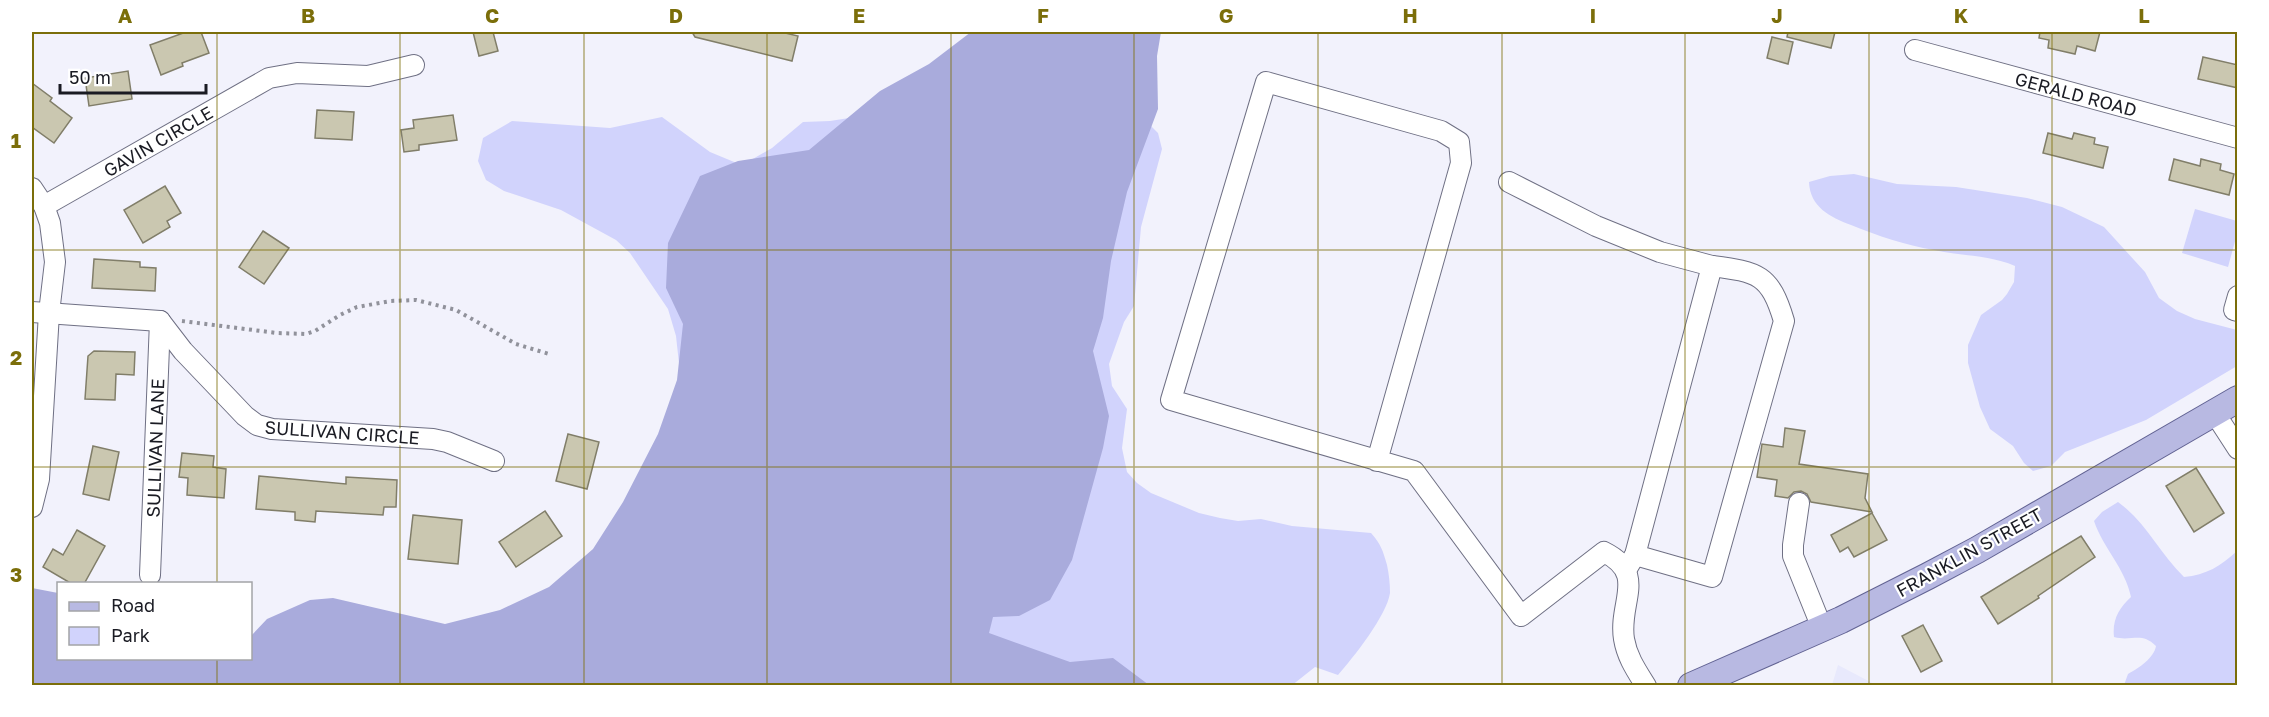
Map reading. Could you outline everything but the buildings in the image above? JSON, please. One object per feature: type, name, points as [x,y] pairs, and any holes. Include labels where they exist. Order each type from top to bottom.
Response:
[{"type":"main road","name":"FRANKLIN STREET","points":[[1692,686],[1822,628],[1977,550],[2238,399]]},
{"type":"street","name":"GERALD ROAD","points":[[1915,50],[2238,138]]},
{"type":"street","name":"GAVIN CIRCLE","points":[[44,206],[269,78],[297,73],[368,76],[414,65]]},
{"type":"street","points":[[1377,461],[1461,163],[1459,142],[1440,131],[1266,82],[1171,400],[1377,461],[1414,471],[1521,616],[1604,552],[1630,562],[1712,578],[1784,321],[1776,296],[1764,280],[1740,270],[1712,266],[1660,252],[1596,226],[1509,182]]},
{"type":"street","points":[[32,188],[44,206],[50,223],[55,262],[40,313],[39,479],[32,507]]},
{"type":"street","points":[[1646,686],[1629,660],[1624,639],[1623,616],[1630,588],[1630,562],[1712,266]]},
{"type":"street","points":[[2238,296],[2234,310],[2238,311]]},
{"type":"street","points":[[40,313],[160,321]]},
{"type":"street","name":"SULLIVAN CIRCLE","points":[[160,321],[183,351],[244,416],[257,425],[272,429],[438,439],[494,461]]},
{"type":"street","name":"SULLIVAN LANE","points":[[150,575],[160,321]]},
{"type":"street","points":[[2214,412],[2238,449]]},
{"type":"street","points":[[1799,503],[1793,556],[1822,628]]},
{"type":"path","points":[[160,321],[194,322],[300,335],[315,331],[357,307],[392,300],[416,300],[456,310],[516,344],[549,354]]},
{"type":"shaded area","points":[[971,32],[1161,32],[1157,56],[1158,109],[1127,192],[1111,261],[1103,318],[1093,351],[1109,416],[1103,448],[1072,560],[1050,600],[1019,616],[993,617],[989,633],[1070,662],[1113,658],[1149,685],[32,685],[32,588],[57,593],[57,660],[252,660],[252,635],[267,619],[310,600],[333,598],[445,624],[500,610],[549,587],[593,549],[623,502],[658,434],[677,380],[683,324],[666,288],[668,243],[700,176],[738,161],[809,150],[880,91],[929,64]]},
{"type":"shaded area","points":[[1838,665],[1876,685],[1832,685]]},
{"type":"green space","points":[[662,117],[710,152],[739,164],[772,148],[803,122],[849,118],[1151,126],[1158,133],[1162,149],[1141,227],[1134,306],[1124,322],[1109,364],[1112,386],[1127,409],[1122,448],[1127,472],[1151,493],[1199,513],[1238,521],[1261,519],[1292,526],[1371,533],[1384,556],[1390,593],[1388,602],[1376,624],[1338,675],[1315,667],[1291,686],[236,686],[52,660],[32,641],[57,657],[57,660],[252,660],[252,658],[464,634],[595,567],[682,391],[676,336],[668,309],[630,253],[616,240],[561,210],[504,191],[486,180],[478,161],[483,138],[512,121],[610,128]]},
{"type":"green space","points":[[1854,174],[1897,184],[1956,187],[2027,198],[2062,207],[2104,227],[2145,272],[2159,298],[2177,311],[2195,319],[2237,330],[2237,366],[2146,420],[2065,452],[2051,466],[2033,471],[2024,463],[2013,446],[1990,429],[1980,407],[1968,363],[1968,345],[1981,315],[2007,294],[2014,282],[2015,266],[1996,260],[1923,248],[1892,240],[1861,229],[1822,210],[1813,198],[1809,182],[1830,176]]},
{"type":"green space","points":[[2195,209],[2237,221],[2237,234],[2228,267],[2182,253]]},
{"type":"green space","points":[[2118,502],[2145,528],[2184,577],[2213,569],[2237,551],[2237,685],[2124,685],[2128,674],[2149,659],[2156,646],[2146,639],[2114,637],[2117,615],[2131,597],[2124,577],[2094,521],[2102,512]]}]
